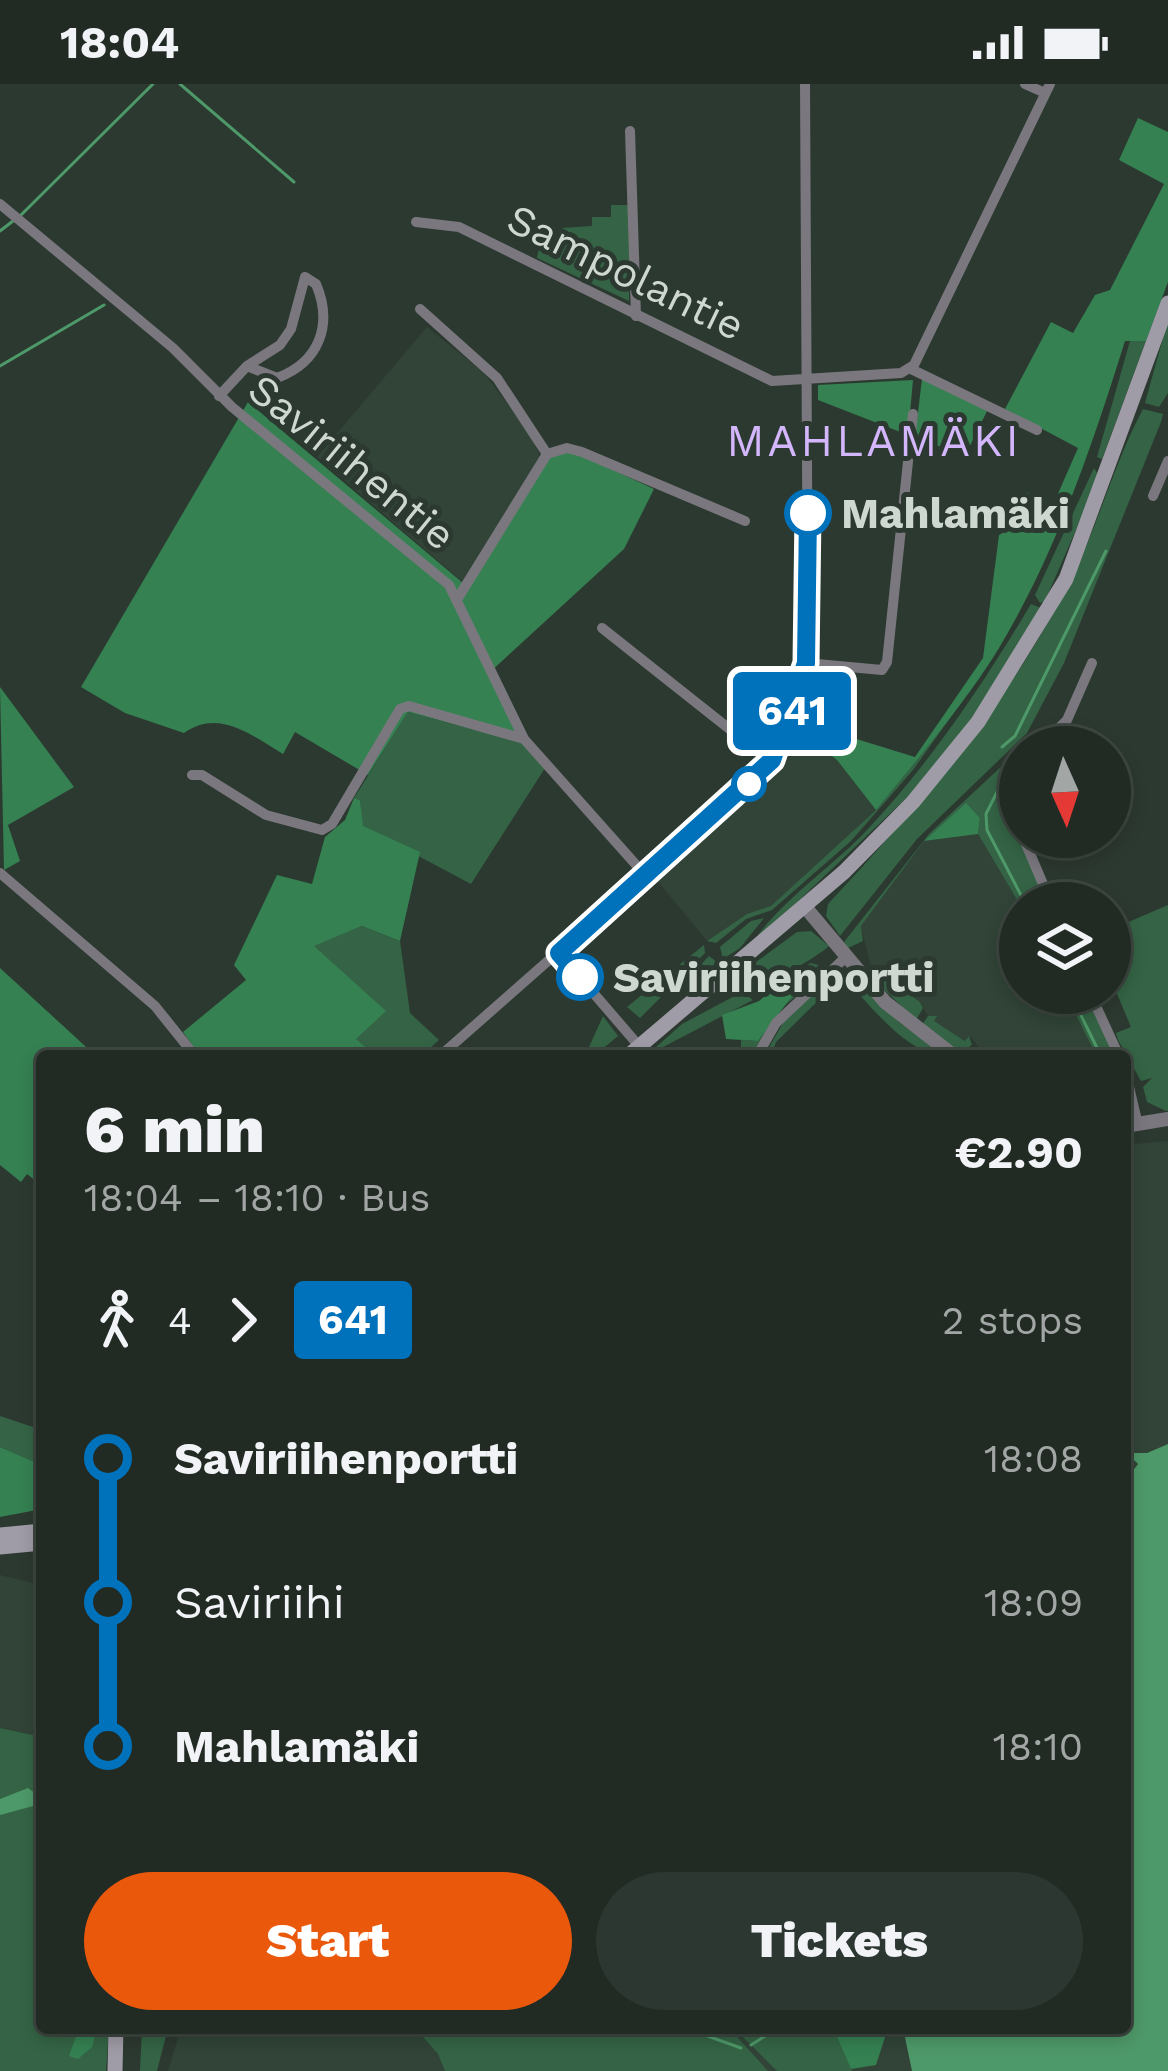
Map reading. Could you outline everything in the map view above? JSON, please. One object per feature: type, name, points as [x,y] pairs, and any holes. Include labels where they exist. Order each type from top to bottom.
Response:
[{"type":"main road","points":[[634,1050],[806,908],[913,802],[1004,683],[1082,543],[1168,303]]},
{"type":"main road","points":[[0,1535],[36,1532]]},
{"type":"main road","points":[[0,1547],[36,1544]]},
{"type":"main road","points":[[115,2071],[116,2034]]},
{"type":"street","points":[[447,1050],[771,762],[806,663],[805,84]]},
{"type":"street","points":[[1025,84],[1047,89],[911,368],[1037,430]]},
{"type":"street","points":[[630,131],[636,316]]},
{"type":"street","name":"Saviriihentie","points":[[0,204],[173,348],[219,396],[458,598],[524,739],[646,876]]},
{"type":"street","name":"Sampolantie","points":[[416,222],[459,227],[772,381],[911,368]]},
{"type":"street","points":[[219,396],[247,366],[280,345],[291,329],[305,277],[316,284],[326,321],[309,358],[277,378],[247,366]]},
{"type":"street","points":[[420,309],[497,378],[547,454]]},
{"type":"street","points":[[806,663],[870,671],[882,670],[887,662],[914,414]]},
{"type":"street","points":[[458,598],[547,454],[568,448],[745,521]]},
{"type":"street","points":[[1154,496],[1168,461]]},
{"type":"street","points":[[602,628],[771,762]]},
{"type":"street","points":[[1059,726],[1067,720],[1092,663]]},
{"type":"street","points":[[192,775],[202,775],[266,815],[322,830],[332,824],[400,709],[409,706],[524,739]]},
{"type":"street","points":[[0,873],[155,1006],[190,1050]]},
{"type":"street","points":[[806,908],[899,1016],[946,1050]]},
{"type":"street","points":[[559,953],[632,1050]]},
{"type":"street","points":[[760,1050],[776,1023],[847,956]]},
{"type":"street","points":[[1100,1014],[1116,1050]]},
{"type":"street","points":[[1131,1126],[1168,1119]]},
{"type":"shaded area","points":[[1138,118],[1168,132],[1168,282],[1146,341],[1125,341],[1055,537],[999,648],[956,711],[876,810],[837,760],[810,739],[792,752],[801,722],[915,757],[983,658],[999,535],[1017,525],[1026,492],[1053,505],[1078,448],[1005,409],[1051,322],[1073,333],[1095,295],[1110,290],[1164,184],[1119,160]]},
{"type":"shaded area","points":[[611,205],[630,205],[629,301],[537,258],[539,248],[561,247],[562,228],[592,226],[592,217],[611,217]]},
{"type":"shaded area","points":[[1168,320],[1168,393],[1159,407],[1145,403]]},
{"type":"shaded area","points":[[427,327],[483,372],[532,436],[540,457],[464,583],[317,457]]},
{"type":"shaded area","points":[[1130,341],[1146,341],[1102,459],[1097,457]]},
{"type":"shaded area","points":[[922,379],[988,409],[965,456],[915,437]]},
{"type":"shaded area","points":[[913,380],[908,435],[818,400],[818,385]]},
{"type":"shaded area","points":[[248,402],[463,583],[541,457],[572,451],[654,489],[624,549],[490,672],[520,741],[408,712],[368,775],[295,732],[283,754],[247,732],[222,724],[197,726],[184,733],[125,713],[81,687]]},
{"type":"shaded area","points":[[1143,409],[1163,414],[1064,663],[1031,726],[999,726],[999,760],[917,839],[840,936],[826,916],[828,904],[930,790],[1020,668],[1081,558]]},
{"type":"shaded area","points":[[1094,468],[1099,477],[1045,601],[1040,603],[1035,595]]},
{"type":"shaded area","points":[[1031,604],[1041,608],[982,705],[918,787],[749,948],[775,915],[867,830],[913,777]]},
{"type":"shaded area","points":[[997,652],[913,770],[851,841],[772,910],[746,919],[716,943],[707,941],[747,914],[771,906],[876,810]]},
{"type":"shaded area","points":[[0,687],[74,787],[8,825],[20,861],[4,870]]},
{"type":"shaded area","points":[[408,712],[520,741],[545,768],[471,884],[362,826],[360,800],[354,798]]},
{"type":"shaded area","points":[[810,739],[837,760],[876,810],[771,907],[747,914],[707,941],[657,880]]},
{"type":"shaded area","points":[[999,769],[999,858],[1029,858],[1039,882],[1006,882],[978,834],[980,818],[966,804],[924,841],[861,926],[863,941],[848,948],[844,942],[929,834]]},
{"type":"shaded area","points":[[354,798],[360,800],[363,826],[420,852],[400,941],[362,926],[314,946],[386,1011],[356,1039],[369,1050],[196,1050],[183,1032],[246,980],[234,965],[277,875],[312,884],[325,837],[345,820]]},
{"type":"shaded area","points":[[966,803],[980,818],[978,834],[924,841]]},
{"type":"shaded area","points":[[978,834],[1006,882],[999,882],[999,1014],[1076,1014],[1094,1050],[981,1050],[970,1036],[966,1041],[933,1021],[936,1016],[928,1016],[920,1002],[871,967],[861,926],[924,841]]},
{"type":"shaded area","points":[[1168,905],[1168,1111],[1147,1102],[1143,1087],[1152,1078],[1141,1081],[1131,1063],[1131,1050],[1124,1050],[1118,1040],[1116,1033],[1131,1027],[1126,1014],[1131,1014],[1131,921]]},
{"type":"shaded area","points":[[764,918],[740,948],[723,959],[720,947],[751,921]]},
{"type":"shaded area","points":[[362,926],[400,941],[410,1013],[439,1040],[428,1050],[369,1050],[355,1039],[385,1011],[313,946]]},
{"type":"shaded area","points":[[811,931],[829,946],[804,963],[751,987],[737,976],[797,932]]},
{"type":"shaded area","points":[[704,945],[705,953],[640,1018],[627,1007]]},
{"type":"shaded area","points":[[709,956],[721,965],[674,993]]},
{"type":"shaded area","points":[[811,963],[828,968],[784,1007],[798,987],[790,974]]},
{"type":"shaded area","points":[[871,967],[920,1002],[923,1008],[916,1020],[866,972]]},
{"type":"shaded area","points":[[0,968],[89,1050],[36,1050],[36,1181],[27,1174],[21,1182],[0,1165]]},
{"type":"shaded area","points":[[790,974],[799,987],[758,1041],[726,1039],[722,1015],[759,1001]]},
{"type":"shaded area","points":[[834,975],[845,988],[833,986],[773,1050],[767,1050],[787,1016]]},
{"type":"shaded area","points":[[859,977],[900,1023],[938,1050],[923,1050],[906,1040],[850,984]]},
{"type":"shaded area","points":[[742,992],[753,1000],[653,1050],[682,1024]]},
{"type":"shaded area","points":[[781,1009],[755,1049],[741,1048],[741,1040],[758,1041]]},
{"type":"shaded area","points":[[1076,1014],[1095,1014],[1111,1050],[1094,1050]]},
{"type":"shaded area","points":[[603,1016],[618,1036],[601,1050],[588,1050]]},
{"type":"shaded area","points":[[928,1016],[937,1016],[934,1021],[965,1041],[969,1036],[972,1045],[955,1050],[922,1025]]},
{"type":"shaded area","points":[[1168,1141],[1168,1444],[1131,1454],[1131,1144]]},
{"type":"shaded area","points":[[0,1416],[36,1428],[36,1462],[0,1447]]},
{"type":"shaded area","points":[[1168,1444],[1168,2071],[912,2071],[904,2034],[1131,2034],[1131,1473],[1138,1464],[1131,1453],[1147,1453]]},
{"type":"shaded area","points":[[0,1447],[36,1462],[36,1510],[0,1517]]},
{"type":"shaded area","points":[[0,1575],[36,1584],[36,1736],[0,1728]]},
{"type":"shaded area","points":[[0,1728],[36,1736],[36,2034],[109,2034],[106,2071],[0,2071]]},
{"type":"shaded area","points":[[28,1788],[36,1794],[36,1805],[0,1815],[0,1799]]},
{"type":"shaded area","points":[[77,2034],[95,2034],[92,2047],[78,2059],[69,2056]]},
{"type":"shaded area","points":[[142,2034],[166,2034],[157,2071],[140,2071]]},
{"type":"shaded area","points":[[179,2034],[420,2034],[438,2054],[445,2071],[168,2071]]},
{"type":"shaded area","points":[[420,2034],[734,2034],[768,2071],[445,2071],[438,2054]]},
{"type":"shaded area","points":[[677,2034],[904,2034],[912,2071],[768,2071],[759,2062]]},
{"type":"shaded area","points":[[740,2034],[836,2034],[852,2071],[777,2071]]},
{"type":"shaded area","points":[[836,2034],[886,2034],[876,2065],[851,2069]]},
{"type":"waterway","points":[[21,215],[153,84]]},
{"type":"waterway","points":[[180,84],[294,182]]},
{"type":"waterway","points":[[0,231],[13,221]]},
{"type":"waterway","points":[[0,366],[104,305]]},
{"type":"waterway","points":[[1020,726],[1106,551]]},
{"type":"waterway","points":[[999,788],[986,814],[987,830],[999,853]]},
{"type":"waterway","points":[[1002,858],[1014,882]]},
{"type":"waterway","points":[[1080,1014],[1098,1050]]},
{"type":"waterway","points":[[702,2034],[741,2048]]},
{"type":"waterway","points":[[751,2045],[768,2034]]},
{"type":"bus line","name":"641","points":[[580,977],[559,953],[749,784],[780,746],[806,663],[808,513]]},
{"type":"place","name":"Mahlamäki","points":[[808,513]]},
{"type":"place","name":"Saviriihenportti","points":[[580,977]]},
{"type":"district","name":"MAHLAMÄKI","points":[[874,440]]}]
